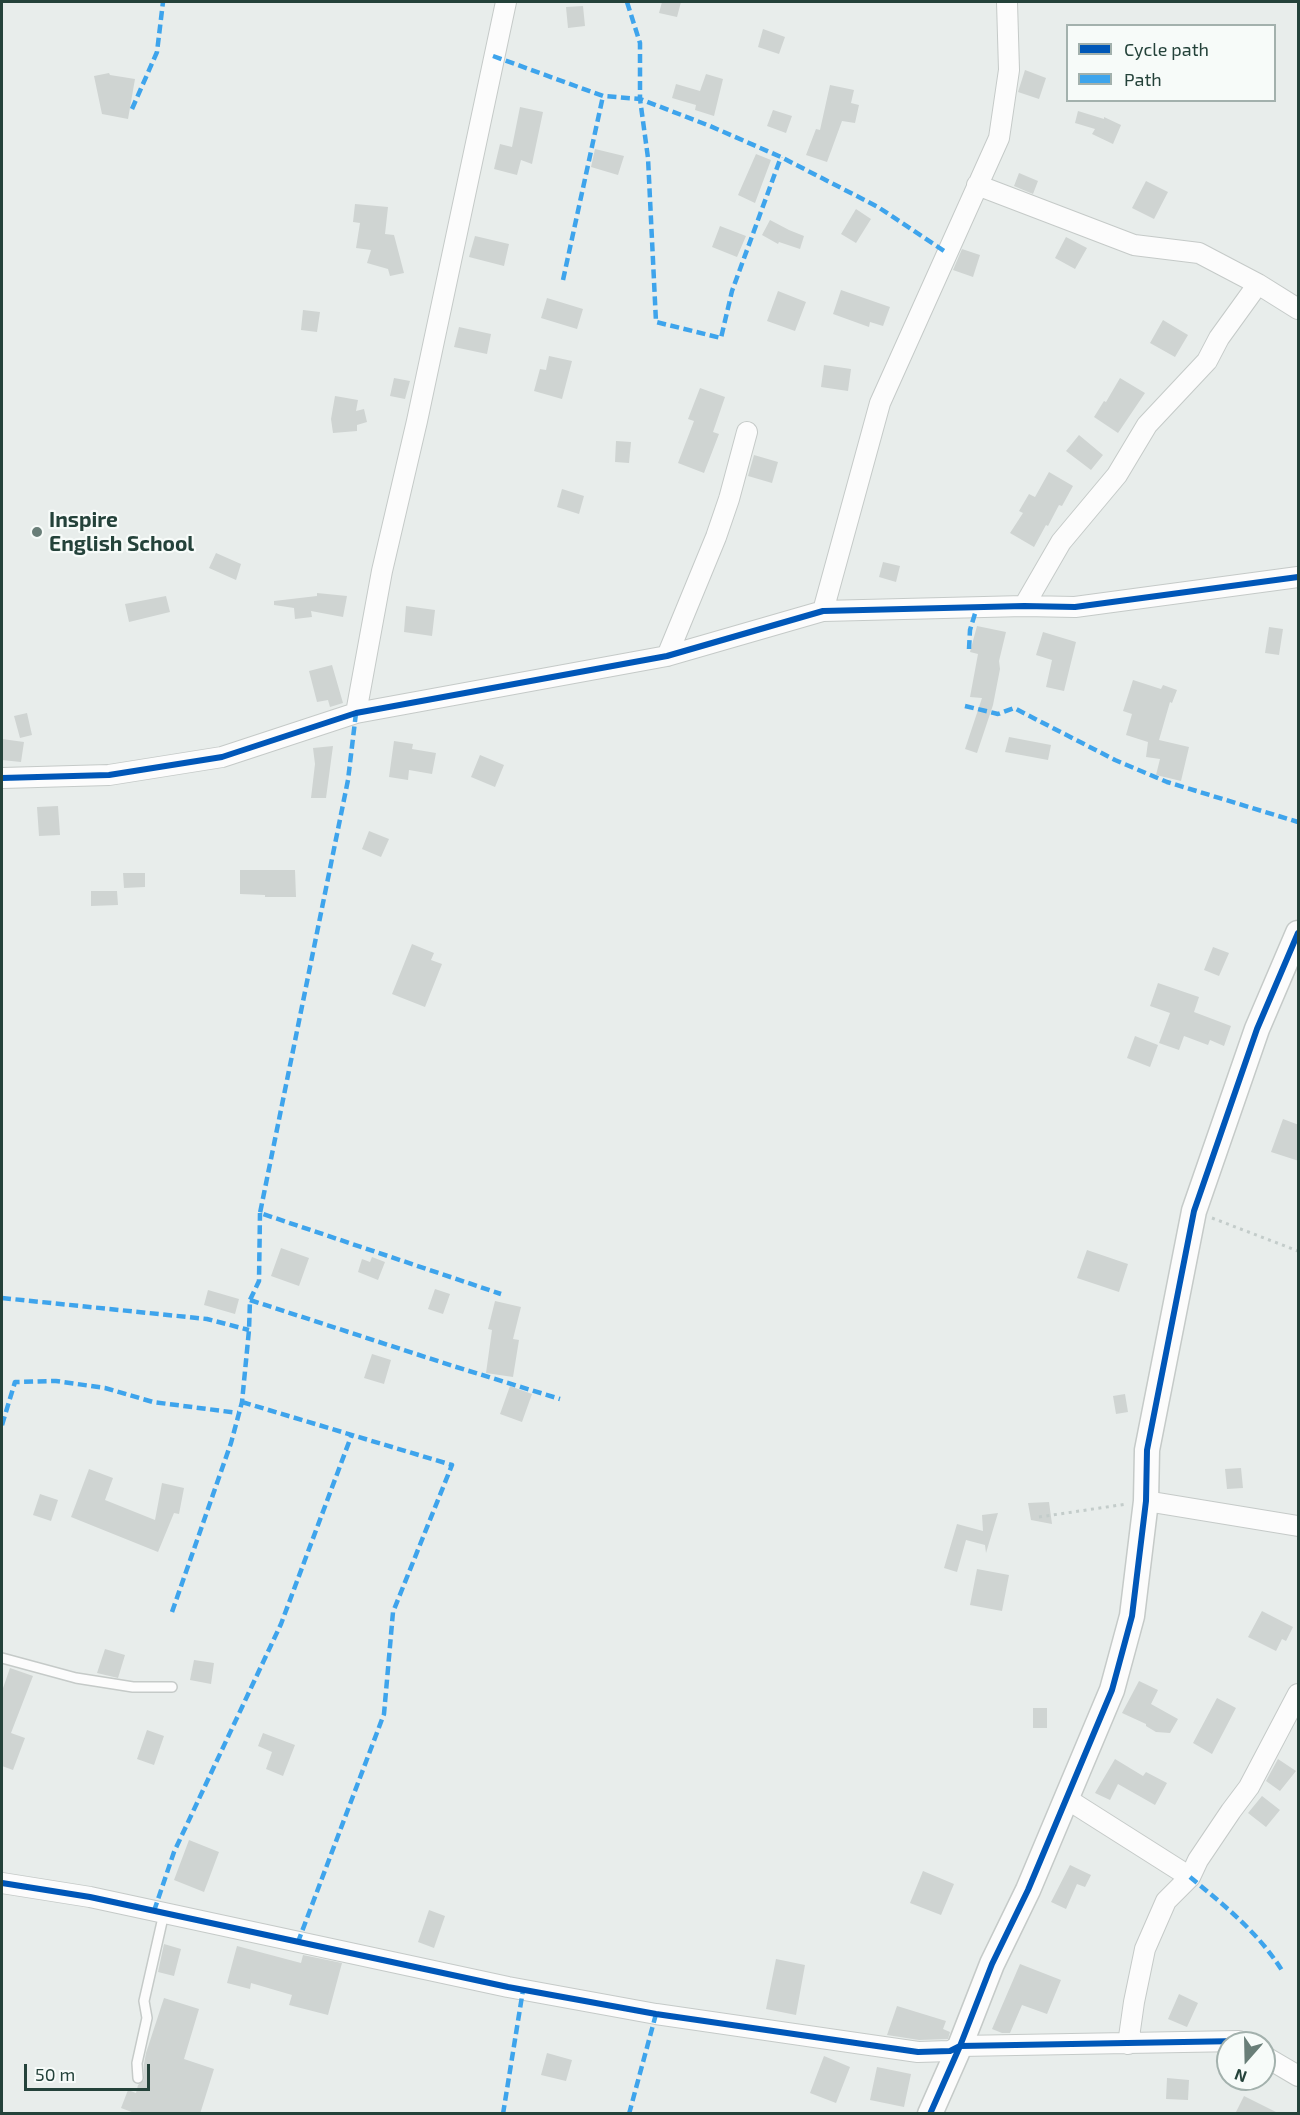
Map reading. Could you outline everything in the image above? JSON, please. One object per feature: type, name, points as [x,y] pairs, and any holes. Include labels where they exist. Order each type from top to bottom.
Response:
[{"type":"street","points":[[356,713],[382,571],[417,421],[506,2]]},
{"type":"street","points":[[823,611],[880,403],[999,138],[1009,70],[1007,2]]},
{"type":"street","points":[[977,185],[1134,245],[1199,253],[1299,309]]},
{"type":"street","points":[[1024,606],[1061,542],[1117,475],[1147,425],[1207,361],[1219,338],[1258,284]]},
{"type":"street","points":[[667,656],[716,537],[747,432]]},
{"type":"street","points":[[2,778],[109,775],[222,757],[356,713],[667,656],[823,611],[1024,606],[1075,607],[1299,577]]},
{"type":"street","points":[[930,2114],[992,1964],[1028,1890],[1112,1690],[1132,1616],[1146,1501],[1148,1450],[1194,1211],[1257,1029],[1299,933]]},
{"type":"street","points":[[1146,1501],[1299,1526]]},
{"type":"street","points":[[1128,2044],[1145,1949],[1166,1901],[1190,1877],[1198,1860],[1249,1787],[1299,1694]]},
{"type":"street","points":[[1067,1799],[1190,1877]]},
{"type":"street","points":[[2,1883],[90,1897],[508,1987],[656,2014],[918,2052],[950,2051],[960,2046],[1216,2042]]},
{"type":"street","points":[[1276,2063],[1299,2076]]},
{"type":"lane","points":[[2,1658],[76,1678],[132,1687],[172,1687]]},
{"type":"lane","points":[[138,2078],[137,2064],[147,2018],[144,2001],[164,1913]]},
{"type":"path","points":[[1194,1211],[1299,1251]]},
{"type":"path","points":[[1040,1517],[1146,1501]]},
{"type":"building","points":[[662,2],[681,2],[677,17],[659,13]]},
{"type":"building","points":[[583,6],[585,26],[568,28],[566,7]]},
{"type":"building","points":[[763,29],[785,37],[779,54],[758,47]]},
{"type":"building","points":[[1025,70],[1046,78],[1039,99],[1018,92]]},
{"type":"building","points":[[109,73],[135,79],[128,119],[102,114],[94,76]]},
{"type":"building","points":[[706,74],[723,79],[714,116],[695,110],[696,105],[672,98],[676,84],[700,91]]},
{"type":"building","points":[[830,85],[854,90],[851,103],[859,105],[855,123],[842,121],[827,162],[806,155],[816,129],[820,130]]},
{"type":"building","points":[[520,107],[543,112],[532,164],[521,160],[517,175],[494,169],[500,144],[512,147]]},
{"type":"building","points":[[773,110],[792,116],[786,133],[767,126]]},
{"type":"building","points":[[1078,111],[1104,119],[1104,117],[1121,125],[1113,144],[1092,134],[1095,129],[1075,123]]},
{"type":"building","points":[[595,149],[624,156],[618,175],[591,167]]},
{"type":"building","points":[[756,154],[771,160],[755,203],[738,195]]},
{"type":"building","points":[[1019,173],[1038,181],[1033,194],[1014,186]]},
{"type":"building","points":[[1146,181],[1168,192],[1154,219],[1132,208]]},
{"type":"building","points":[[355,204],[388,207],[385,234],[394,235],[404,273],[390,276],[388,269],[367,263],[371,250],[356,248],[360,223],[353,222]]},
{"type":"building","points":[[856,209],[871,219],[856,243],[841,234]]},
{"type":"building","points":[[770,220],[804,236],[800,249],[779,242],[778,244],[762,235]]},
{"type":"building","points":[[720,226],[746,236],[737,257],[712,247]]},
{"type":"building","points":[[475,236],[509,244],[504,266],[469,257]]},
{"type":"building","points":[[1066,237],[1087,248],[1075,269],[1055,258]]},
{"type":"building","points":[[962,249],[980,255],[973,277],[953,270]]},
{"type":"building","points":[[841,290],[890,307],[883,326],[870,322],[869,327],[833,314]]},
{"type":"building","points":[[778,291],[806,302],[795,331],[767,321]]},
{"type":"building","points":[[547,298],[583,309],[577,329],[541,318]]},
{"type":"building","points":[[303,310],[320,312],[317,332],[301,330]]},
{"type":"building","points":[[1163,320],[1188,335],[1175,357],[1150,343]]},
{"type":"building","points":[[459,327],[491,334],[487,354],[454,347]]},
{"type":"building","points":[[549,356],[572,361],[562,399],[534,391],[540,369],[546,370]]},
{"type":"building","points":[[824,365],[851,369],[848,391],[821,387]]},
{"type":"building","points":[[394,378],[410,381],[405,399],[390,396]]},
{"type":"building","points":[[1120,378],[1145,393],[1118,433],[1094,417]]},
{"type":"building","points":[[700,388],[725,397],[713,432],[719,434],[704,473],[678,463],[694,421],[688,419]]},
{"type":"building","points":[[335,396],[358,400],[356,411],[364,409],[367,422],[357,425],[357,431],[333,433],[331,419]]},
{"type":"building","points":[[1079,435],[1103,455],[1091,470],[1066,451]]},
{"type":"building","points":[[616,441],[631,442],[629,463],[615,462]]},
{"type":"building","points":[[754,455],[778,462],[772,483],[748,476]]},
{"type":"building","points":[[1049,472],[1073,486],[1034,547],[1010,533],[1023,513],[1019,511],[1029,494],[1035,497]]},
{"type":"building","points":[[562,489],[584,496],[579,514],[557,507]]},
{"type":"building","points":[[216,553],[241,564],[236,580],[209,568]]},
{"type":"building","points":[[883,562],[900,566],[896,582],[879,577]]},
{"type":"building","points":[[317,593],[347,596],[343,617],[311,611],[312,617],[295,619],[294,608],[274,605],[274,601],[317,596]]},
{"type":"building","points":[[166,596],[170,612],[129,622],[125,604]]},
{"type":"building","points":[[406,606],[435,610],[432,636],[404,632]]},
{"type":"building","points":[[977,626],[1006,632],[999,661],[1000,669],[993,705],[977,753],[965,749],[982,698],[970,697],[978,654],[970,652]]},
{"type":"building","points":[[1269,627],[1283,629],[1279,655],[1265,653]]},
{"type":"building","points":[[1043,632],[1076,642],[1064,691],[1046,687],[1052,660],[1036,655]]},
{"type":"building","points":[[332,665],[343,703],[330,707],[328,700],[317,702],[309,671]]},
{"type":"building","points":[[1133,680],[1161,689],[1163,685],[1177,690],[1172,703],[1170,702],[1159,740],[1189,747],[1181,781],[1156,775],[1160,759],[1146,757],[1148,742],[1126,735],[1132,714],[1123,711]]},
{"type":"building","points":[[27,713],[32,735],[20,738],[14,716]]},
{"type":"building","points":[[1009,737],[1051,745],[1048,760],[1005,752]]},
{"type":"building","points":[[2,739],[24,742],[21,762],[2,760]]},
{"type":"building","points":[[394,741],[413,744],[412,749],[436,753],[432,774],[409,770],[408,780],[389,777]]},
{"type":"building","points":[[333,746],[326,798],[311,798],[315,764],[313,748]]},
{"type":"building","points":[[480,755],[504,765],[495,787],[471,777]]},
{"type":"building","points":[[58,806],[60,835],[39,836],[37,807]]},
{"type":"building","points":[[369,831],[389,839],[381,857],[362,849]]},
{"type":"building","points":[[240,870],[295,870],[296,897],[240,894]]},
{"type":"building","points":[[123,873],[145,873],[145,887],[124,888]]},
{"type":"building","points":[[91,891],[117,891],[118,905],[91,906]]},
{"type":"building","points":[[412,944],[434,953],[431,960],[442,964],[425,1007],[392,994]]},
{"type":"building","points":[[1213,947],[1229,953],[1219,976],[1204,970]]},
{"type":"building","points":[[1158,983],[1199,997],[1194,1012],[1231,1026],[1224,1046],[1210,1040],[1208,1045],[1184,1036],[1179,1050],[1159,1043],[1170,1013],[1150,1006]]},
{"type":"building","points":[[1135,1036],[1158,1045],[1150,1067],[1127,1058]]},
{"type":"building","points":[[1283,1119],[1299,1125],[1299,1161],[1271,1152]]},
{"type":"building","points":[[281,1248],[309,1258],[299,1286],[271,1276]]},
{"type":"building","points":[[1087,1250],[1128,1264],[1119,1292],[1077,1278]]},
{"type":"building","points":[[372,1257],[385,1262],[378,1280],[358,1272],[362,1259],[370,1262]]},
{"type":"building","points":[[435,1289],[450,1294],[443,1314],[428,1309]]},
{"type":"building","points":[[208,1290],[239,1299],[235,1314],[204,1305]]},
{"type":"building","points":[[495,1301],[521,1307],[513,1339],[519,1340],[513,1377],[486,1373],[492,1330],[488,1329]]},
{"type":"building","points":[[372,1354],[391,1360],[384,1384],[364,1378]]},
{"type":"building","points":[[510,1386],[532,1394],[522,1422],[500,1414]]},
{"type":"building","points":[[1125,1394],[1128,1412],[1116,1414],[1113,1396]]},
{"type":"building","points":[[1241,1468],[1243,1488],[1227,1489],[1225,1469]]},
{"type":"building","points":[[89,1469],[113,1478],[105,1500],[155,1520],[162,1483],[184,1488],[179,1514],[174,1513],[158,1552],[71,1517]]},
{"type":"building","points":[[40,1494],[58,1500],[51,1521],[33,1515]]},
{"type":"building","points":[[1049,1502],[1052,1524],[1031,1520],[1028,1503]]},
{"type":"building","points":[[998,1513],[986,1553],[985,1545],[966,1540],[957,1572],[944,1568],[957,1524],[983,1531],[982,1515]]},
{"type":"building","points":[[977,1569],[1009,1575],[1002,1611],[970,1605]]},
{"type":"building","points":[[1262,1611],[1293,1627],[1286,1641],[1282,1639],[1276,1651],[1248,1637]]},
{"type":"building","points":[[105,1649],[125,1655],[118,1678],[97,1673]]},
{"type":"building","points":[[194,1660],[214,1663],[211,1684],[190,1680]]},
{"type":"building","points":[[10,1668],[33,1676],[11,1733],[25,1738],[13,1770],[2,1766],[2,1691]]},
{"type":"building","points":[[1139,1681],[1158,1690],[1151,1704],[1178,1719],[1170,1733],[1156,1732],[1146,1724],[1122,1713]]},
{"type":"building","points":[[1217,1698],[1236,1708],[1212,1754],[1193,1743]]},
{"type":"building","points":[[1033,1708],[1047,1708],[1047,1728],[1033,1728]]},
{"type":"building","points":[[147,1730],[164,1736],[154,1765],[137,1759]]},
{"type":"building","points":[[263,1733],[295,1745],[283,1776],[266,1769],[272,1752],[258,1746]]},
{"type":"building","points":[[1115,1759],[1143,1776],[1146,1772],[1167,1783],[1155,1805],[1118,1784],[1110,1800],[1095,1793]]},
{"type":"building","points":[[1278,1759],[1296,1771],[1280,1791],[1266,1781]]},
{"type":"building","points":[[1262,1796],[1280,1810],[1266,1827],[1248,1813]]},
{"type":"building","points":[[189,1840],[219,1852],[204,1892],[174,1880]]},
{"type":"building","points":[[1070,1865],[1091,1875],[1085,1887],[1077,1884],[1066,1909],[1051,1902]]},
{"type":"building","points":[[923,1871],[954,1884],[941,1915],[910,1903]]},
{"type":"building","points":[[429,1910],[445,1916],[434,1948],[418,1942]]},
{"type":"building","points":[[164,1944],[181,1949],[174,1976],[158,1972]]},
{"type":"building","points":[[237,1946],[301,1963],[303,1955],[342,1963],[328,2015],[289,2005],[292,1995],[251,1983],[250,1989],[227,1983]]},
{"type":"building","points":[[776,1959],[805,1965],[796,2015],[766,2009]]},
{"type":"building","points":[[1020,1964],[1061,1980],[1047,2014],[1022,2005],[1010,2033],[1002,2033],[992,2029]]},
{"type":"building","points":[[1179,1994],[1198,2003],[1187,2027],[1168,2019]]},
{"type":"building","points":[[164,1998],[199,2009],[184,2059],[214,2069],[200,2114],[137,2114],[121,2108],[128,2090],[136,2093],[138,2085],[144,2080],[146,2053]]},
{"type":"building","points":[[897,2006],[946,2021],[943,2029],[950,2032],[948,2039],[919,2040],[887,2035]]},
{"type":"building","points":[[547,2053],[572,2060],[566,2081],[541,2075]]},
{"type":"building","points":[[824,2056],[850,2067],[836,2103],[810,2093]]},
{"type":"building","points":[[877,2067],[911,2074],[904,2107],[870,2100]]},
{"type":"building","points":[[1167,2078],[1189,2080],[1188,2100],[1166,2099]]},
{"type":"building","points":[[1244,2096],[1280,2114],[1235,2114]]},
{"type":"marked path","points":[[132,109],[157,52],[163,2]]},
{"type":"marked path","points":[[627,2],[640,43],[640,99],[648,158],[656,322],[721,338],[732,291],[781,157]]},
{"type":"marked path","points":[[493,56],[603,96],[640,99],[710,126],[781,157],[878,207],[947,253]]},
{"type":"marked path","points":[[563,280],[603,96]]},
{"type":"marked path","points":[[969,649],[970,630],[977,607]]},
{"type":"marked path","points":[[965,706],[998,714],[1014,708],[1115,760],[1167,782],[1298,822]]},
{"type":"marked path","points":[[356,713],[348,780],[260,1213],[501,1294]]},
{"type":"marked path","points":[[172,1612],[231,1443],[242,1402],[250,1300],[259,1281],[260,1213]]},
{"type":"marked path","points":[[2,1298],[207,1319],[249,1330]]},
{"type":"marked path","points":[[250,1300],[560,1399]]},
{"type":"marked path","points":[[2,1425],[15,1382],[56,1381],[105,1388],[153,1402],[238,1413]]},
{"type":"marked path","points":[[242,1402],[452,1465],[393,1612],[384,1714],[298,1942]]},
{"type":"marked path","points":[[154,1911],[174,1852],[281,1624],[352,1434]]},
{"type":"marked path","points":[[1190,1877],[1252,1932],[1283,1972]]},
{"type":"marked path","points":[[503,2114],[523,1990]]},
{"type":"marked path","points":[[629,2114],[656,2014]]},
{"type":"cycle path","points":[[2,778],[109,775],[222,757],[356,713],[667,656],[823,611],[1024,606],[1075,607],[1298,577]]},
{"type":"cycle path","points":[[930,2114],[992,1964],[1028,1890],[1112,1690],[1132,1616],[1146,1501],[1147,1450],[1194,1211],[1257,1029],[1298,933]]},
{"type":"cycle path","points":[[2,1883],[90,1897],[508,1987],[656,2014],[918,2052],[950,2051],[960,2046],[1216,2041]]},
{"type":"place","name":"Inspire English School","points":[[37,532]]}]
